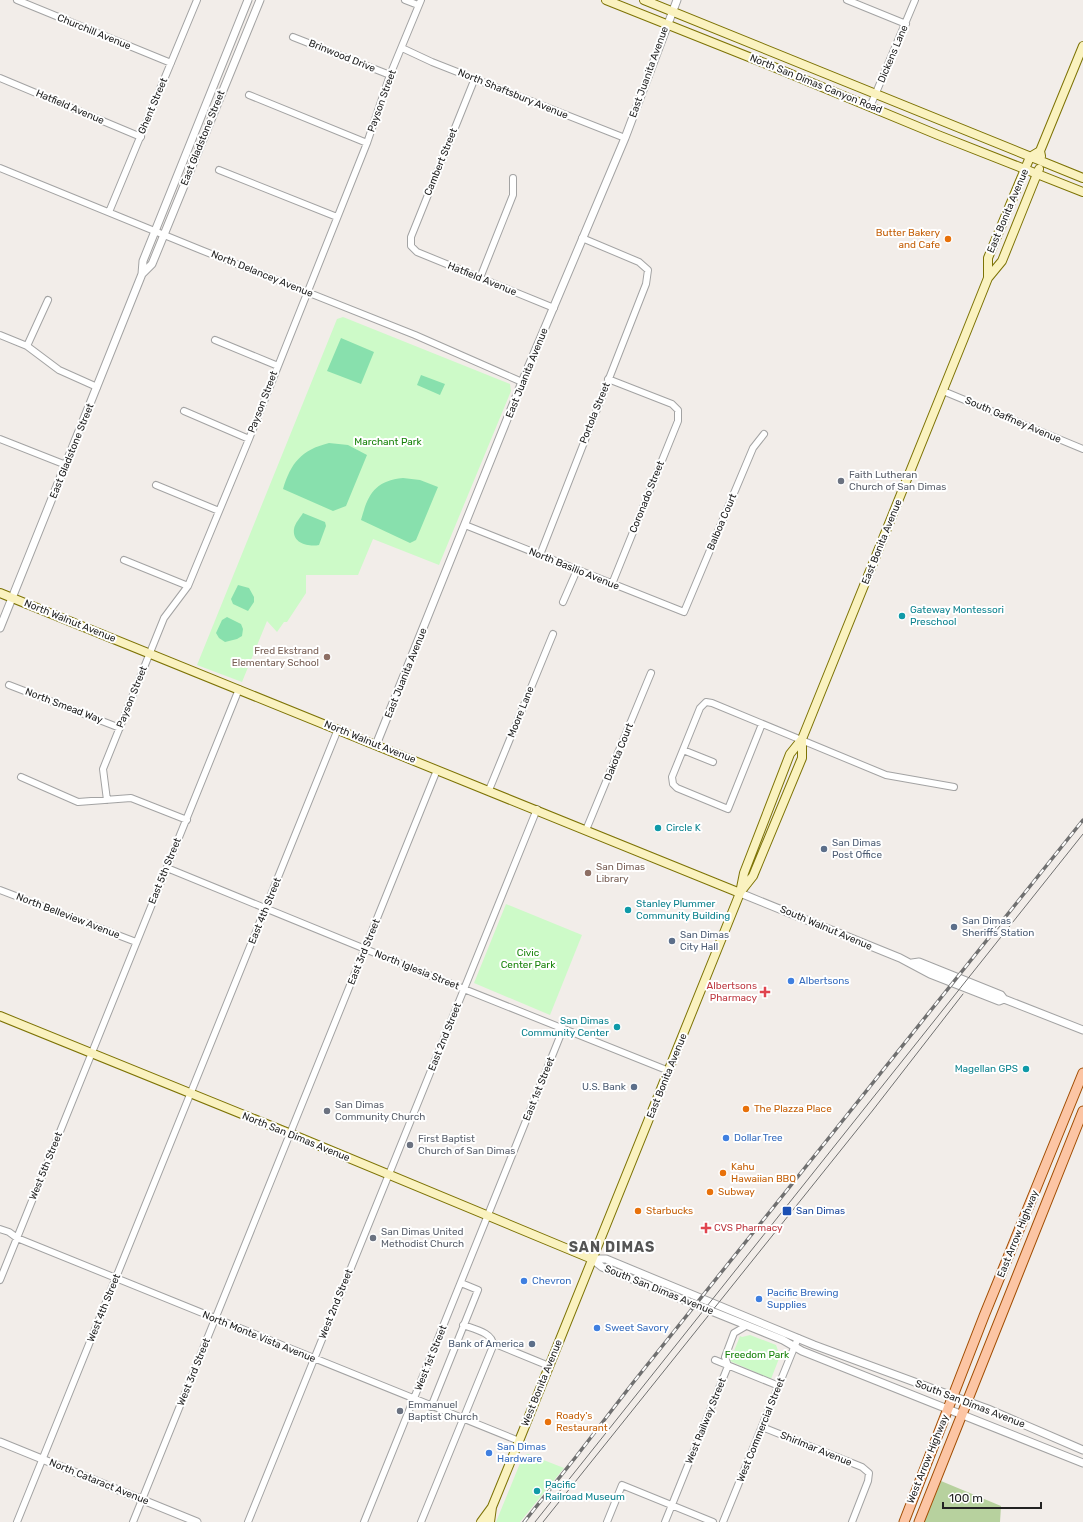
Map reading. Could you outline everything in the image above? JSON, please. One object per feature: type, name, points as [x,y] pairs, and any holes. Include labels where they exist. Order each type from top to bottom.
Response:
[{"type":"main road","name":"North San Dimas Canyon Road","points":[[606,0],[1083,192]]},
{"type":"main road","name":"North San Dimas Canyon Road","points":[[644,0],[1083,178]]},
{"type":"main road","points":[[1040,151],[1083,46]]},
{"type":"main road","name":"East Bonita Avenue","points":[[592,1259],[740,893],[744,873],[790,754],[802,739],[988,278],[1002,261],[1042,162],[1040,151],[1030,157],[988,258],[988,278]]},
{"type":"main road","name":"North Walnut Avenue","points":[[0,593],[740,893]]},
{"type":"main road","name":"East Bonita Avenue","points":[[740,893],[753,876],[802,758],[802,739]]},
{"type":"main road","name":"North San Dimas Avenue","points":[[0,1016],[489,1215],[592,1259]]},
{"type":"main road","name":"East Arrow Highway","points":[[954,1397],[984,1316],[1083,1072]]},
{"type":"main road","name":"East Arrow Highway","points":[[967,1401],[1083,1111]]},
{"type":"main road","name":"West Bonita Avenue","points":[[481,1522],[492,1507],[592,1259]]},
{"type":"main road","name":"West Arrow Highway","points":[[904,1522],[954,1397]]},
{"type":"main road","name":"West Arrow Highway","points":[[919,1522],[967,1401]]},
{"type":"main road","name":"West Bonita Avenue","points":[[490,1522],[492,1507]]},
{"type":"street","name":"Churchill Avenue","points":[[17,0],[171,63]]},
{"type":"street","name":"Ghent Street","points":[[109,212],[197,0]]},
{"type":"street","name":"East Gladstone Street","points":[[0,628],[142,274],[143,261],[154,231],[248,0]]},
{"type":"street","name":"East Gladstone Street","points":[[142,274],[152,264],[260,0]]},
{"type":"street","points":[[405,0],[419,3]]},
{"type":"street","name":"East Juanita Avenue","points":[[376,745],[522,382],[624,138],[676,0]]},
{"type":"street","points":[[847,0],[906,24]]},
{"type":"street","name":"Dickens Lane","points":[[870,107],[915,0]]},
{"type":"street","name":"Payson Street","points":[[107,800],[103,769],[164,618],[188,586],[219,511],[367,143],[390,75],[419,3]]},
{"type":"street","name":"Brinwood Drive","points":[[293,36],[390,75]]},
{"type":"street","name":"North Shaftsbury Avenue","points":[[402,48],[432,62],[624,138]]},
{"type":"street","name":"Hatfield Avenue","points":[[0,78],[141,137]]},
{"type":"street","name":"Cambert Street","points":[[411,246],[411,238],[475,78]]},
{"type":"street","points":[[249,95],[367,143]]},
{"type":"street","name":"North Delancey Avenue","points":[[0,168],[307,293],[415,335],[522,382]]},
{"type":"street","points":[[219,170],[337,217]]},
{"type":"street","points":[[480,278],[513,196],[513,178]]},
{"type":"street","name":"Portola Street","points":[[540,555],[646,284],[648,270],[639,262],[582,238]]},
{"type":"street","name":"Hatfield Avenue","points":[[411,246],[417,252],[554,308]]},
{"type":"street","points":[[28,346],[48,300]]},
{"type":"street","points":[[0,335],[28,346],[58,370],[97,387]]},
{"type":"street","points":[[215,340],[278,366]]},
{"type":"street","name":"Coronado Street","points":[[608,379],[672,404],[678,410],[678,421],[612,584]]},
{"type":"street","name":"South Gaffney Avenue","points":[[943,390],[1083,449]]},
{"type":"street","points":[[184,411],[249,438]]},
{"type":"street","name":"Balboa Court","points":[[684,612],[753,448],[764,434]]},
{"type":"street","points":[[0,439],[66,466]]},
{"type":"street","points":[[156,485],[219,511]]},
{"type":"street","name":"North Basilio Avenue","points":[[465,525],[684,612]]},
{"type":"street","points":[[124,560],[188,586]]},
{"type":"street","points":[[563,602],[577,570]]},
{"type":"street","name":"Moore Lane","points":[[489,790],[553,634]]},
{"type":"street","name":"Dakota Court","points":[[586,830],[651,673]]},
{"type":"street","name":"North Smead Way","points":[[9,685],[120,728]]},
{"type":"street","name":"East 5th Street","points":[[91,1053],[239,689]]},
{"type":"street","points":[[762,724],[728,809],[677,788],[673,784],[672,777],[700,708],[706,702],[712,703],[802,739],[886,775],[954,787]]},
{"type":"street","name":"East 4th Street","points":[[190,1093],[338,729]]},
{"type":"street","points":[[683,750],[713,762]]},
{"type":"street","name":"East 3rd Street","points":[[291,1134],[437,770]]},
{"type":"street","points":[[21,777],[78,802],[131,798],[187,820]]},
{"type":"street","name":"East 2nd Street","points":[[388,1175],[537,810]]},
{"type":"street","name":"North Iglesia Street","points":[[167,868],[669,1071]]},
{"type":"street","name":"North Belleview Avenue","points":[[0,890],[136,942]]},
{"type":"street","name":"South Walnut Avenue","points":[[740,893],[912,963],[919,962],[1001,995],[1004,1000],[1083,1030]]},
{"type":"street","name":"East 1st Street","points":[[489,1215],[563,1029]]},
{"type":"street","name":"West 5th Street","points":[[0,1280],[91,1053]]},
{"type":"street","name":"West 4th Street","points":[[17,1522],[190,1093]]},
{"type":"street","name":"West 3rd Street","points":[[134,1522],[291,1134]]},
{"type":"street","name":"West 2nd Street","points":[[248,1522],[388,1175]]},
{"type":"street","name":"West 1st Street","points":[[364,1522],[489,1215]]},
{"type":"street","name":"North Monte Vista Avenue","points":[[0,1229],[9,1232],[17,1238],[215,1320],[314,1358],[519,1442]]},
{"type":"street","name":"South San Dimas Avenue","points":[[592,1259],[602,1267],[783,1340],[810,1354],[962,1416],[1083,1463]]},
{"type":"street","name":"South San Dimas Avenue","points":[[592,1259],[606,1259],[814,1345],[967,1401],[1083,1450]]},
{"type":"street","points":[[431,1407],[478,1290],[461,1283]]},
{"type":"street","points":[[463,1325],[488,1335],[494,1343],[549,1366]]},
{"type":"street","name":"West Railway Street","points":[[665,1522],[728,1366],[725,1357],[734,1333],[746,1326]]},
{"type":"street","name":"West Commercial Street","points":[[723,1522],[798,1338]]},
{"type":"street","points":[[421,1522],[494,1343]]},
{"type":"street","points":[[715,1360],[778,1386]]},
{"type":"street","name":"Shirlmar Avenue","points":[[762,1427],[862,1468],[869,1473],[868,1481],[852,1522]]},
{"type":"street","name":"North Cataract Avenue","points":[[0,1442],[197,1522]]},
{"type":"street","points":[[607,1522],[622,1485],[713,1522]]},
{"type":"green space","name":"Marchant Park","points":[[343,317],[510,384],[511,391],[439,565],[373,539],[358,575],[306,575],[306,593],[287,622],[284,622],[277,632],[267,621],[242,682],[197,665],[337,319]]},
{"type":"green space","points":[[341,338],[374,352],[361,384],[327,371]]},
{"type":"green space","points":[[421,375],[445,384],[440,395],[417,385]]},
{"type":"green space","points":[[329,443],[348,445],[367,455],[346,506],[333,511],[283,489],[290,472],[298,459],[311,449]]},
{"type":"green space","points":[[403,478],[420,480],[438,487],[416,540],[410,543],[361,520],[366,503],[379,486],[385,482]]},
{"type":"green space","points":[[303,513],[325,522],[326,526],[319,545],[306,545],[298,541],[294,534],[296,523]]},
{"type":"green space","points":[[238,585],[249,588],[254,597],[254,602],[248,611],[233,604],[231,599]]},
{"type":"green space","points":[[227,617],[241,624],[243,629],[242,636],[225,642],[219,638],[216,633],[222,620]]},
{"type":"green space","name":"Civic Center Park","points":[[506,904],[582,935],[550,1015],[474,983]]},
{"type":"green space","name":"Freedom Park","points":[[750,1335],[776,1345],[780,1356],[771,1379],[730,1361],[740,1336]]},
{"type":"green space","points":[[528,1454],[564,1468],[520,1522],[496,1522],[523,1456]]},
{"type":"green space","points":[[941,1481],[1001,1506],[1000,1522],[924,1522]]},
{"type":"tram line","points":[[535,1522],[1083,834]]},
{"type":"tram line","points":[[543,1522],[873,1110],[963,994]]},
{"type":"railway","points":[[524,1522],[632,1384],[1083,820]]},
{"type":"place","name":"Butter Bakery and Cafe","points":[[948,239]]},
{"type":"place","name":"Faith Lutheran Church of San Dimas","points":[[841,481]]},
{"type":"place","name":"Gateway Montessori Preschool","points":[[902,616]]},
{"type":"place","name":"Fred Ekstrand Elementary School","points":[[327,657]]},
{"type":"place","name":"Circle K","points":[[658,828]]},
{"type":"place","name":"San Dimas Post Office","points":[[824,849]]},
{"type":"place","name":"San Dimas Library","points":[[588,873]]},
{"type":"place","name":"Stanley Plummer Community Building","points":[[628,910]]},
{"type":"place","name":"San Dimas Sheriffs Station","points":[[954,927]]},
{"type":"place","name":"San Dimas City Hall","points":[[672,941]]},
{"type":"place","name":"Albertsons","points":[[791,981]]},
{"type":"place","name":"Albertsons Pharmacy","points":[[765,992]]},
{"type":"place","name":"San Dimas Community Center","points":[[617,1027]]},
{"type":"place","name":"Magellan GPS","points":[[1026,1069]]},
{"type":"place","name":"U.S. Bank","points":[[634,1087]]},
{"type":"place","name":"The Plazza Place","points":[[746,1109]]},
{"type":"place","name":"San Dimas Community Church","points":[[327,1111]]},
{"type":"place","name":"Dollar Tree","points":[[726,1138]]},
{"type":"place","name":"First Baptist Church of San Dimas","points":[[410,1145]]},
{"type":"place","name":"Kahu Hawaiian BBQ","points":[[723,1173]]},
{"type":"place","name":"Subway","points":[[710,1192]]},
{"type":"place","name":"Starbucks","points":[[638,1211]]},
{"type":"place","name":"San Dimas","points":[[787,1211]]},
{"type":"place","name":"CVS Pharmacy","points":[[706,1228]]},
{"type":"place","name":"San Dimas United Methodist Church","points":[[373,1238]]},
{"type":"place","name":"Chevron","points":[[524,1281]]},
{"type":"place","name":"Pacific Brewing Supplies","points":[[759,1299]]},
{"type":"place","name":"Sweet Savory","points":[[597,1328]]},
{"type":"place","name":"Bank of America","points":[[532,1344]]},
{"type":"place","name":"Emmanuel Baptist Church","points":[[400,1411]]},
{"type":"place","name":"Roady's Restaurant","points":[[548,1422]]},
{"type":"place","name":"San Dimas Hardware","points":[[489,1453]]},
{"type":"place","name":"Pacific Railroad Museum","points":[[537,1491]]},
{"type":"district","name":"SAN DIMAS","points":[[612,1247]]}]
